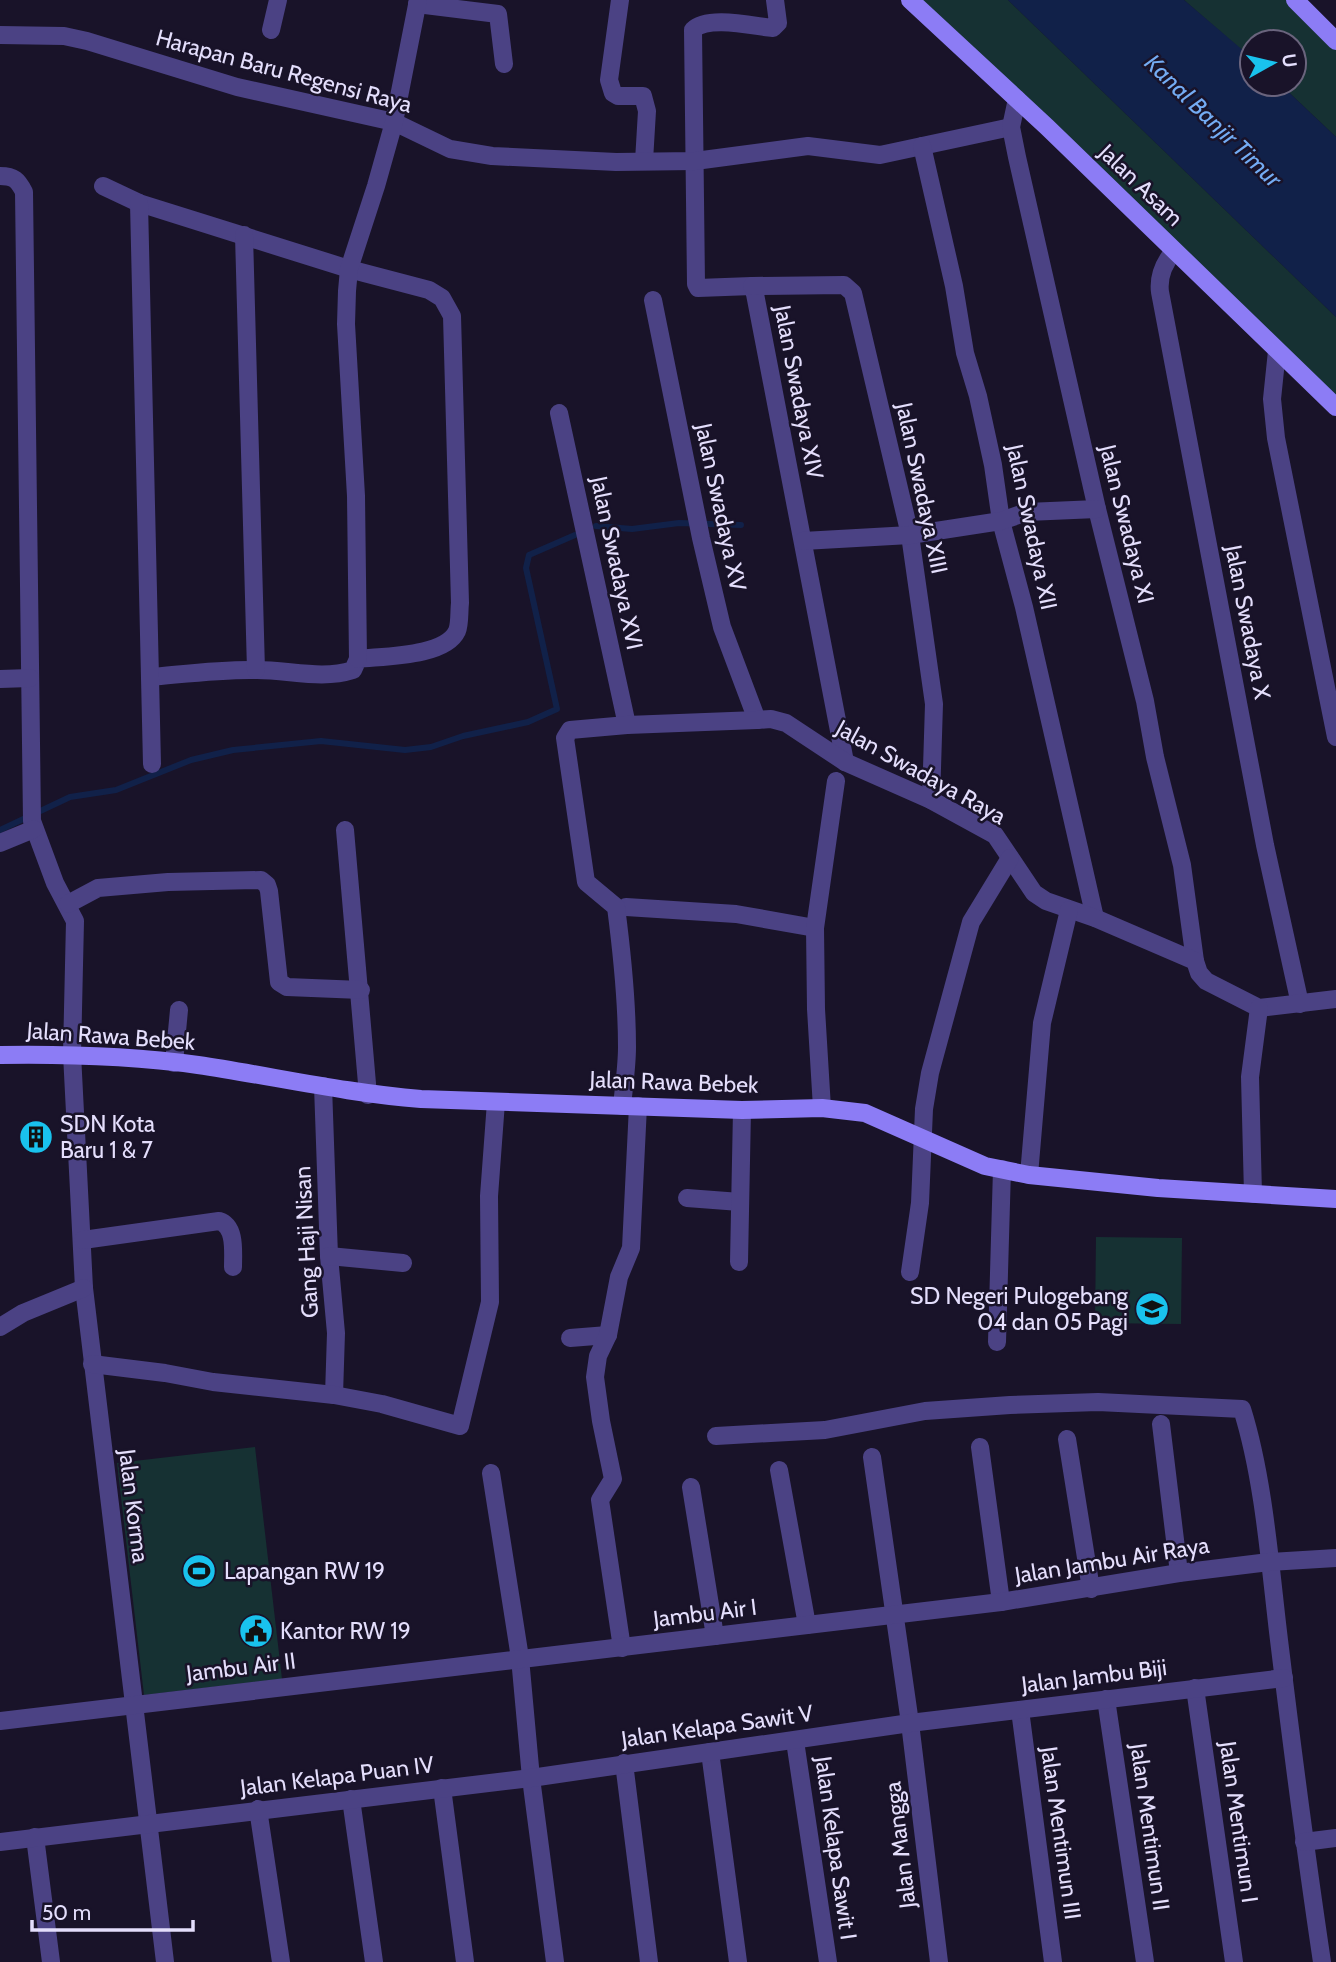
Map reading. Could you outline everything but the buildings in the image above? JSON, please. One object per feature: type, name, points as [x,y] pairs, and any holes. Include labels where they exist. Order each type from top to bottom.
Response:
[{"type":"street","points":[[271,30],[278,0]]},
{"type":"street","points":[[620,0],[608,80],[613,93],[618,96],[643,96],[647,111],[644,161]]},
{"type":"street","name":"Jalan Swadaya XIV","points":[[775,0],[778,23],[773,28],[710,22],[698,24],[693,30],[696,286],[752,286],[845,762]]},
{"type":"street","name":"Jalan Asam","points":[[910,0],[1017,99],[1336,407]]},
{"type":"street","points":[[1296,0],[1336,41]]},
{"type":"street","points":[[150,677],[256,670],[324,675],[354,670],[358,659],[356,496],[346,324],[349,270],[394,122],[418,2],[498,14],[504,64]]},
{"type":"street","name":"Harapan Baru Regensi Raya","points":[[0,35],[64,36],[237,87],[394,122],[450,149],[475,154],[540,159],[695,161],[808,146],[880,155],[1011,127]]},
{"type":"street","name":"Jalan Swadaya XI","points":[[1017,99],[1011,127],[1095,501],[1135,654],[1155,757],[1182,865],[1195,961]]},
{"type":"street","name":"Jalan Swadaya XII","points":[[922,146],[954,286],[965,354],[988,442],[1000,512],[1095,918]]},
{"type":"street","points":[[0,843],[32,813],[24,192],[19,181],[5,176]]},
{"type":"street","points":[[103,186],[139,203],[349,270],[429,290],[442,298],[452,316],[460,603],[457,630],[447,643],[434,650],[358,659]]},
{"type":"street","points":[[139,203],[152,764]]},
{"type":"street","points":[[244,235],[256,670]]},
{"type":"street","name":"Jalan Swadaya X","points":[[1174,251],[1168,258],[1159,280],[1160,292],[1265,845],[1300,1004]]},
{"type":"street","name":"Jalan Swadaya XIII","points":[[752,286],[835,285],[850,288],[909,531],[934,704],[931,800]]},
{"type":"street","name":"Jalan Swadaya XV","points":[[653,300],[701,538],[722,627],[757,719]]},
{"type":"street","points":[[1277,351],[1272,399],[1276,438],[1336,737]]},
{"type":"street","name":"Jalan Swadaya XVI","points":[[559,413],[627,725]]},
{"type":"street","points":[[801,533],[909,531],[1000,512],[1027,512],[1095,501]]},
{"type":"street","points":[[0,679],[30,678]]},
{"type":"street","name":"Jalan Swadaya Raya","points":[[630,1106],[624,968],[615,907],[586,882],[565,738],[570,730],[757,719],[786,723],[845,762],[931,800],[995,835],[1034,893],[1046,901],[1095,918],[1195,961],[1199,973],[1206,981],[1259,1008]]},
{"type":"street","points":[[822,1108],[816,1010],[815,928],[836,781]]},
{"type":"street","name":"Jalan Korma","points":[[32,813],[55,883],[75,921],[72,1054],[83,1240],[83,1288],[165,1962]]},
{"type":"street","points":[[345,830],[361,990],[368,1095]]},
{"type":"street","points":[[911,1272],[920,1203],[924,1109],[930,1073],[966,938],[982,902],[1010,858]]},
{"type":"street","points":[[68,904],[98,888],[169,882],[261,880],[269,891],[279,982],[287,987],[361,990]]},
{"type":"street","points":[[626,907],[736,914],[815,928]]},
{"type":"street","points":[[1029,1175],[1042,1023],[1069,910]]},
{"type":"street","points":[[1253,1194],[1250,1077],[1259,1008],[1336,999]]},
{"type":"street","points":[[174,1063],[179,1010]]},
{"type":"street","name":"Jalan Rawa Bebek","points":[[0,1055],[72,1054],[195,1065],[368,1095],[742,1110],[822,1108],[865,1113],[985,1166],[1029,1175],[1158,1188],[1336,1199]]},
{"type":"street","name":"Gang Haji Nisan","points":[[323,1086],[329,1256],[336,1333],[334,1395]]},
{"type":"street","points":[[92,1364],[213,1382],[334,1395],[382,1404],[460,1426],[490,1302],[489,1196],[496,1102]]},
{"type":"street","points":[[622,1648],[600,1500],[613,1479],[595,1377],[598,1356],[608,1335],[619,1277],[631,1248],[630,1106]]},
{"type":"street","points":[[738,1262],[742,1110]]},
{"type":"street","points":[[998,1342],[1002,1169]]},
{"type":"street","points":[[687,1198],[740,1202]]},
{"type":"street","points":[[83,1240],[219,1221],[227,1224],[230,1230],[233,1267]]},
{"type":"street","points":[[329,1256],[403,1263]]},
{"type":"street","points":[[0,1327],[23,1313],[83,1288]]},
{"type":"street","points":[[570,1338],[608,1335]]},
{"type":"street","points":[[716,1436],[825,1430],[925,1411],[1010,1405],[1098,1402],[1242,1409],[1252,1443],[1322,1962]]},
{"type":"street","points":[[1161,1424],[1179,1573]]},
{"type":"street","points":[[1067,1439],[1091,1589]]},
{"type":"street","points":[[980,1447],[1001,1602]]},
{"type":"street","name":"Jalan Mangga","points":[[872,1457],[910,1723],[939,1962]]},
{"type":"street","points":[[779,1471],[807,1625]]},
{"type":"street","points":[[491,1473],[520,1658],[531,1778],[555,1962]]},
{"type":"street","points":[[691,1487],[715,1636]]},
{"type":"street","name":"Jalan Jambu Air Raya","points":[[895,1614],[1001,1602],[1179,1573],[1269,1562],[1336,1558]]},
{"type":"street","name":"Jambu Air I","points":[[520,1658],[895,1614]]},
{"type":"street","name":"Jambu Air II","points":[[0,1721],[520,1658]]},
{"type":"street","name":"Jalan Jambu Biji","points":[[910,1723],[1283,1678]]},
{"type":"street","name":"Jalan Mentimun I","points":[[1195,1688],[1234,1962]]},
{"type":"street","name":"Jalan Mentimun II","points":[[1106,1699],[1145,1962]]},
{"type":"street","name":"Jalan Mentimun III","points":[[1020,1710],[1053,1962]]},
{"type":"street","name":"Jalan Kelapa Sawit V","points":[[531,1778],[910,1723]]},
{"type":"street","name":"Jalan Kelapa Sawit I","points":[[795,1741],[828,1962]]},
{"type":"street","points":[[710,1752],[738,1962]]},
{"type":"street","points":[[624,1763],[649,1962]]},
{"type":"street","name":"Jalan Kelapa Puan IV","points":[[0,1842],[148,1822],[531,1778]]},
{"type":"street","points":[[442,1788],[465,1962]]},
{"type":"street","points":[[351,1798],[374,1962]]},
{"type":"street","points":[[258,1810],[281,1962]]},
{"type":"street","points":[[35,1837],[51,1962]]},
{"type":"street","points":[[1304,1842],[1336,1838]]},
{"type":"green space","points":[[910,0],[1008,0],[1336,317],[1336,405]]},
{"type":"green space","points":[[1184,0],[1295,0],[1336,41],[1336,137],[1295,98],[1308,98],[1308,28],[1238,28],[1238,47]]},
{"type":"green space","points":[[1096,1237],[1182,1238],[1181,1324],[1095,1323]]},
{"type":"green space","name":"Lapangan RW 19","points":[[255,1447],[282,1679],[144,1695],[117,1463]]},
{"type":"water","name":"Kanal Banjir Timur","points":[[1008,0],[1184,0],[1238,46],[1238,98],[1295,98],[1336,137],[1336,317]]},
{"type":"waterway","points":[[596,526],[632,529],[679,523],[741,525]]},
{"type":"waterway","points":[[0,830],[70,797],[116,790],[191,760],[233,750],[321,741],[405,750],[431,747],[463,736],[528,722],[557,709],[526,568],[529,555],[575,535]]},
{"type":"place","name":"SDN Kota Baru 1 & 7","points":[[36,1137]]},
{"type":"place","name":"SD Negeri Pulogebang 04 dan 05 Pagi","points":[[1152,1309]]},
{"type":"place","name":"Lapangan RW 19","points":[[199,1571]]},
{"type":"place","name":"Kantor RW 19","points":[[256,1631]]}]
